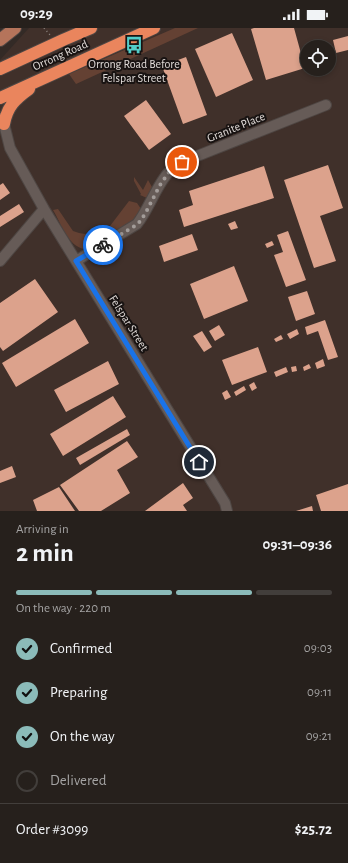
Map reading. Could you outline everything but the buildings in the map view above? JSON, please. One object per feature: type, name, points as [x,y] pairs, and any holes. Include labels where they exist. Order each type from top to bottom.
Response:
[{"type":"highway","name":"Orrong Road","points":[[0,69],[91,28]]},
{"type":"highway","name":"Orrong Road","points":[[0,98],[154,28]]},
{"type":"highway","points":[[2,121],[6,112],[14,101],[46,76]]},
{"type":"main road","points":[[0,40],[15,28]]},
{"type":"street","name":"Granite Place","points":[[76,261],[138,224],[169,172],[182,162],[326,105]]},
{"type":"street","name":"Felspar Street","points":[[2,121],[10,148],[44,209],[225,503],[227,511]]},
{"type":"street","name":"Felspar Street","points":[[0,139],[10,148]]},
{"type":"street","points":[[0,261],[44,209]]},
{"type":"path","points":[[44,28],[51,37]]},
{"type":"shaded area","points":[[29,28],[348,28],[348,511],[0,511],[0,60]]},
{"type":"shaded area","points":[[175,28],[198,28],[76,84],[69,74]]},
{"type":"shaded area","points":[[134,177],[143,190],[148,180],[152,187],[147,198],[140,195],[141,194],[134,181]]},
{"type":"shaded area","points":[[129,201],[137,203],[141,209],[135,219],[102,239],[102,228],[105,226],[110,226]]},
{"type":"shaded area","points":[[58,209],[73,231],[91,235],[96,243],[85,249],[74,244],[66,234],[53,210]]},
{"type":"way so far","points":[[103,245],[138,224],[169,172],[182,162]]},
{"type":"place","name":"Orrong Road Before Felspar Street","points":[[134,45]]},
{"type":"route","points":[[103,245],[76,261],[199,462]]}]
